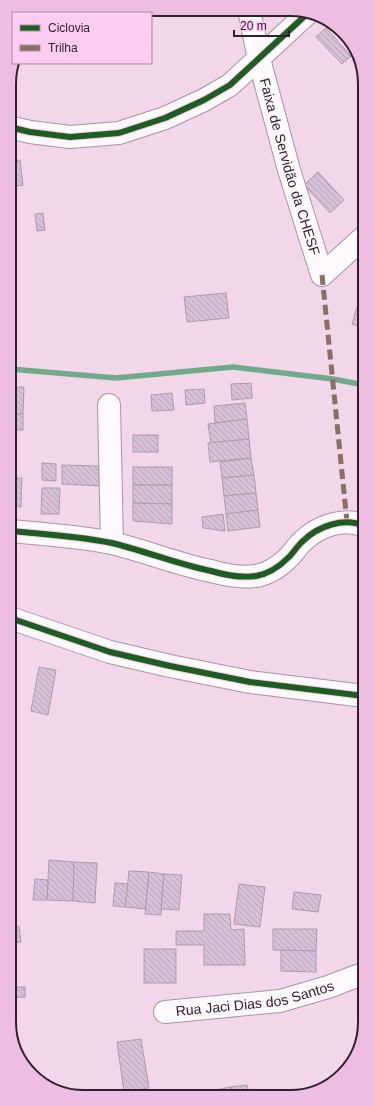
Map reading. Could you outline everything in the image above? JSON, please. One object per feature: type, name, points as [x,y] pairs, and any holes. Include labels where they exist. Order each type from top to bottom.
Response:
[{"type":"street","name":"Faixa de Servidão da CHESF","points":[[250,16],[259,59],[288,170],[322,275],[358,242]]},
{"type":"street","points":[[16,129],[30,132],[70,136],[118,133],[165,118],[204,100],[230,84],[304,17]]},
{"type":"street","points":[[109,405],[112,543]]},
{"type":"street","points":[[16,531],[56,534],[112,543],[200,569],[231,576],[256,576],[273,570],[289,557],[303,540],[320,529],[333,524],[347,522],[358,525]]},
{"type":"street","points":[[16,620],[110,652],[162,664],[250,682],[358,695]]},
{"type":"street","name":"Rua Jaci Dias dos Santos","points":[[165,1012],[280,1001],[328,987],[358,976]]},
{"type":"building","points":[[326,28],[351,56],[342,64],[316,37]]},
{"type":"building","points":[[16,160],[20,160],[23,185],[16,186]]},
{"type":"building","points":[[318,172],[344,200],[330,213],[304,185]]},
{"type":"building","points":[[43,213],[45,230],[37,231],[35,214]]},
{"type":"building","points":[[226,293],[229,318],[187,322],[184,297]]},
{"type":"building","points":[[357,307],[358,307],[358,326],[352,324]]},
{"type":"building","points":[[251,383],[252,398],[232,400],[231,384]]},
{"type":"building","points":[[16,387],[24,387],[23,414],[16,414]]},
{"type":"building","points":[[204,389],[205,403],[186,405],[185,390]]},
{"type":"building","points":[[172,393],[174,410],[152,411],[151,395]]},
{"type":"building","points":[[245,403],[247,419],[215,423],[214,406]]},
{"type":"building","points":[[16,414],[23,414],[23,430],[16,430]]},
{"type":"building","points":[[247,419],[249,439],[211,443],[208,424]]},
{"type":"building","points":[[133,435],[158,435],[158,452],[133,452]]},
{"type":"building","points":[[249,439],[251,458],[210,462],[208,443]]},
{"type":"building","points":[[251,458],[254,475],[222,478],[220,462]]},
{"type":"building","points":[[42,463],[56,464],[56,481],[42,480]]},
{"type":"building","points":[[62,465],[99,466],[99,486],[62,484]]},
{"type":"building","points":[[133,467],[172,467],[172,485],[133,485]]},
{"type":"building","points":[[254,475],[256,493],[224,496],[222,478]]},
{"type":"building","points":[[16,478],[22,478],[21,507],[16,507]]},
{"type":"building","points":[[133,485],[172,485],[172,504],[133,503]]},
{"type":"building","points":[[42,488],[60,488],[59,514],[41,514]]},
{"type":"building","points":[[256,493],[258,510],[226,514],[224,496]]},
{"type":"building","points":[[133,503],[172,504],[172,524],[133,521]]},
{"type":"building","points":[[258,510],[260,527],[228,531],[226,514]]},
{"type":"building","points":[[223,514],[225,531],[203,528],[202,517]]},
{"type":"building","points":[[39,667],[56,670],[48,715],[31,711]]},
{"type":"building","points":[[49,860],[74,862],[73,901],[47,900]]},
{"type":"building","points":[[74,862],[97,863],[95,903],[73,901]]},
{"type":"building","points":[[129,871],[149,872],[146,909],[125,907]]},
{"type":"building","points":[[149,872],[164,874],[161,915],[145,914]]},
{"type":"building","points":[[164,874],[182,875],[179,910],[161,909]]},
{"type":"building","points":[[35,879],[48,880],[47,900],[33,900]]},
{"type":"building","points":[[115,883],[128,884],[125,907],[113,906]]},
{"type":"building","points":[[239,884],[265,887],[260,927],[234,924]]},
{"type":"building","points":[[294,892],[321,895],[318,912],[292,909]]},
{"type":"building","points":[[204,914],[230,914],[231,930],[244,929],[245,965],[204,965],[204,945],[176,945],[176,931],[204,931]]},
{"type":"building","points":[[16,926],[19,926],[21,942],[16,942]]},
{"type":"building","points":[[273,929],[317,929],[316,951],[273,950]]},
{"type":"building","points":[[144,949],[176,949],[176,983],[144,983]]},
{"type":"building","points":[[281,950],[316,951],[316,972],[281,971]]},
{"type":"building","points":[[16,987],[25,987],[25,997],[16,998]]},
{"type":"building","points":[[141,1039],[149,1088],[124,1090],[117,1042]]},
{"type":"building","points":[[247,1085],[248,1090],[232,1090],[231,1087]]},
{"type":"building","points":[[231,1087],[232,1090],[215,1090]]},
{"type":"waterway","points":[[16,370],[116,378],[233,367],[333,379],[358,384]]},
{"type":"marked path","points":[[322,275],[347,522]]},
{"type":"cycle path","points":[[16,129],[70,137],[119,133],[165,118],[204,100],[230,85],[304,17]]},
{"type":"cycle path","points":[[16,532],[74,537],[112,543],[198,568],[227,575],[245,577],[261,575],[274,569],[286,560],[309,536],[324,527],[332,524],[348,522],[358,524]]},
{"type":"cycle path","points":[[16,620],[110,652],[170,666],[250,682],[358,695]]}]
